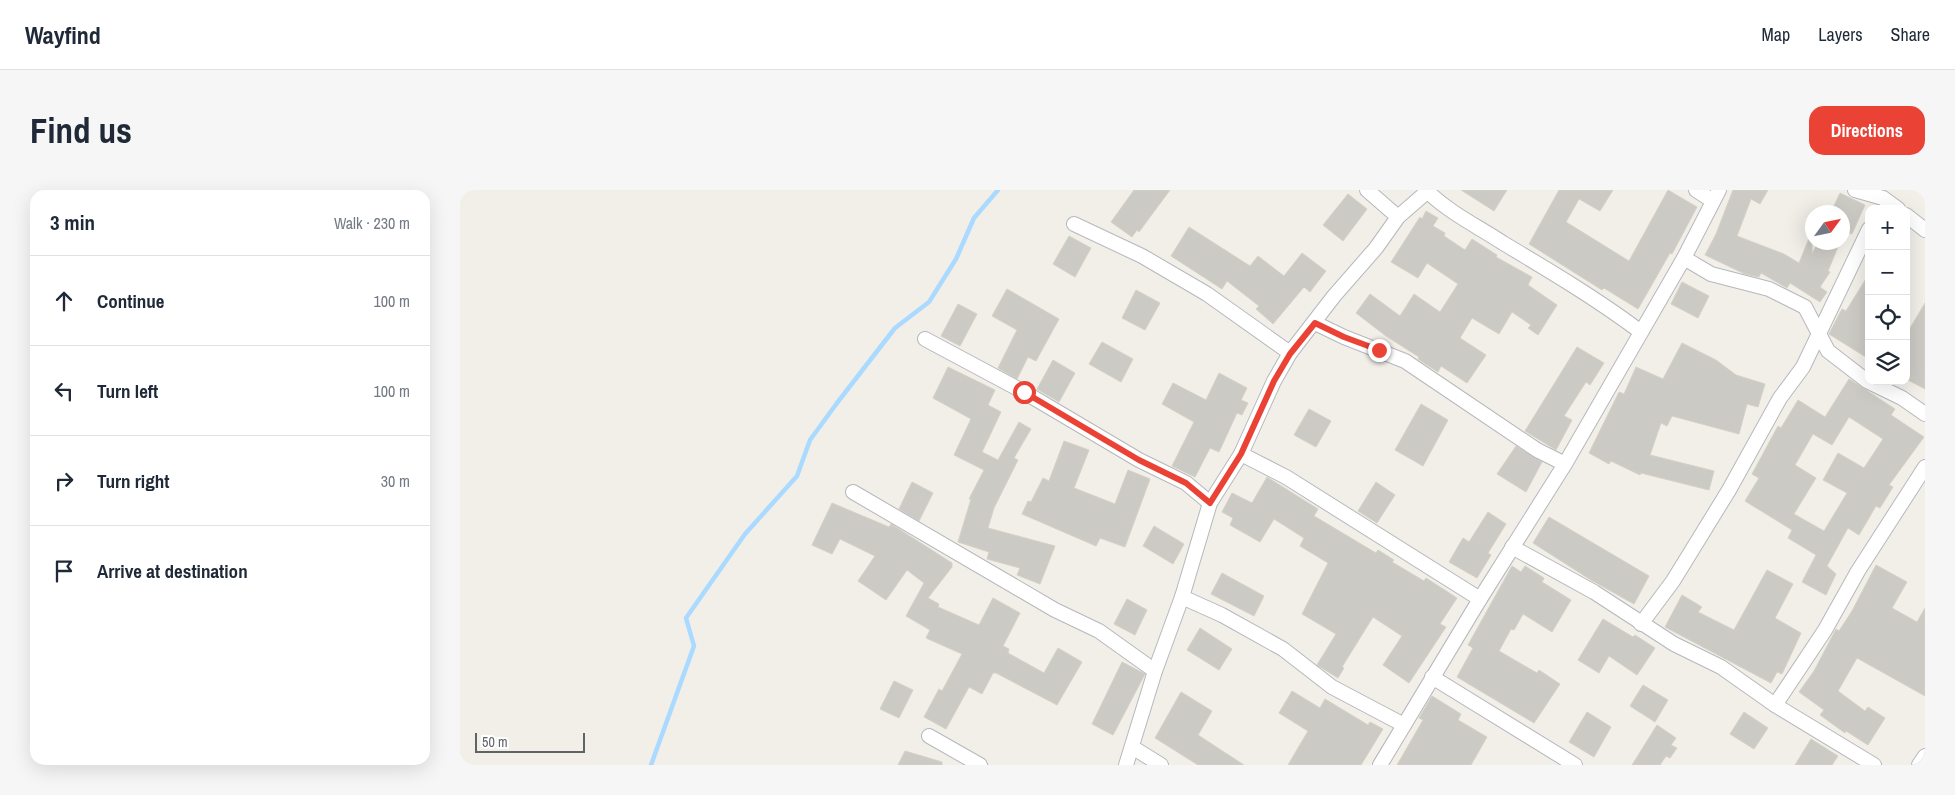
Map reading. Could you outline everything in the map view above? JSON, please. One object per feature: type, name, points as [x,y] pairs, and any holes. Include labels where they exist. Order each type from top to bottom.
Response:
[{"type":"street","points":[[1367,190],[1398,217]]},
{"type":"street","points":[[1380,765],[1432,677],[1565,464],[1684,258],[1716,195],[1696,190]]},
{"type":"street","points":[[1855,190],[1880,204]]},
{"type":"street","points":[[1126,765],[1155,671],[1182,597],[1210,503],[1241,454],[1274,381],[1290,354],[1398,217],[1428,191],[1446,210],[1569,283],[1641,332]]},
{"type":"street","points":[[1910,218],[1925,230]]},
{"type":"street","points":[[1074,224],[1142,256],[1208,294],[1290,354]]},
{"type":"street","points":[[1642,624],[1673,581],[1729,490],[1780,398],[1803,368],[1865,237]]},
{"type":"street","points":[[1684,258],[1712,274],[1769,289],[1805,307],[1820,332],[1828,351],[1867,381],[1902,398],[1925,414]]},
{"type":"street","points":[[1315,323],[1344,337],[1405,361],[1537,450],[1565,464]]},
{"type":"street","points":[[925,339],[1024,392],[1139,460],[1186,483],[1210,503]]},
{"type":"street","points":[[1241,454],[1286,477],[1480,599]]},
{"type":"street","points":[[1775,705],[1825,630],[1858,571],[1925,467]]},
{"type":"street","points":[[853,492],[1055,610],[1099,631],[1155,671]]},
{"type":"street","points":[[1512,547],[1594,592],[1674,644],[1721,667],[1775,705],[1874,765]]},
{"type":"street","points":[[1182,597],[1222,615],[1283,649],[1332,686],[1404,724]]},
{"type":"street","points":[[1432,677],[1575,765]]},
{"type":"street","points":[[929,736],[980,765]]},
{"type":"street","points":[[1132,746],[1161,765]]},
{"type":"street","points":[[1919,765],[1925,756]]},
{"type":"building","points":[[1134,190],[1170,190],[1139,232],[1137,230],[1132,237],[1111,222]]},
{"type":"building","points":[[1461,190],[1507,190],[1494,211]]},
{"type":"building","points":[[1559,190],[1613,190],[1600,211],[1579,199],[1566,222],[1629,261],[1668,190],[1697,207],[1672,254],[1670,253],[1638,309],[1604,288],[1602,290],[1529,244]]},
{"type":"building","points":[[1733,190],[1768,190],[1760,204],[1751,199],[1737,236],[1784,254],[1799,263],[1805,248],[1805,250],[1812,250],[1812,254],[1814,250],[1837,250],[1828,271],[1830,272],[1820,287],[1827,292],[1820,302],[1790,283],[1787,288],[1761,273],[1759,277],[1745,274],[1705,255],[1716,234]]},
{"type":"building","points":[[1840,193],[1865,205],[1852,234],[1850,233],[1850,205],[1834,205]]},
{"type":"building","points":[[1348,194],[1367,209],[1343,241],[1323,225]]},
{"type":"building","points":[[1426,211],[1438,218],[1433,226],[1445,233],[1444,236],[1465,250],[1472,239],[1497,255],[1496,257],[1532,277],[1528,285],[1557,305],[1538,335],[1528,328],[1531,325],[1512,312],[1499,334],[1472,318],[1460,338],[1486,355],[1467,383],[1441,366],[1438,372],[1356,313],[1370,294],[1400,316],[1414,294],[1440,312],[1458,284],[1427,263],[1418,278],[1391,262],[1420,217],[1422,219]]},
{"type":"building","points":[[1189,227],[1250,266],[1258,256],[1284,276],[1302,253],[1326,271],[1310,292],[1304,287],[1273,324],[1256,309],[1259,306],[1227,281],[1222,289],[1171,256]]},
{"type":"building","points":[[1069,236],[1091,248],[1075,277],[1053,264]]},
{"type":"building","points":[[1865,280],[1865,356],[1829,334],[1842,309],[1846,311]]},
{"type":"building","points":[[1682,282],[1709,296],[1698,318],[1671,304]]},
{"type":"building","points":[[1007,289],[1059,319],[1036,361],[1028,357],[1017,379],[998,368],[1017,330],[992,316]]},
{"type":"building","points":[[1136,290],[1160,303],[1145,330],[1122,318]]},
{"type":"building","points":[[1925,303],[1925,389],[1910,381],[1910,328]]},
{"type":"building","points":[[958,304],[977,314],[960,346],[941,336]]},
{"type":"building","points":[[1102,342],[1133,359],[1121,382],[1089,364]]},
{"type":"building","points":[[1682,343],[1716,360],[1736,375],[1765,384],[1758,407],[1747,404],[1739,434],[1672,416],[1667,426],[1661,423],[1650,455],[1714,471],[1709,490],[1641,473],[1640,475],[1611,461],[1609,464],[1589,453],[1619,392],[1624,394],[1636,367],[1663,379]]},
{"type":"building","points":[[1577,347],[1604,363],[1590,385],[1586,382],[1564,416],[1572,420],[1556,450],[1525,431]]},
{"type":"building","points":[[1053,360],[1075,373],[1059,402],[1037,389]]},
{"type":"building","points":[[948,367],[995,390],[988,405],[1001,412],[982,452],[998,460],[1019,422],[1031,429],[1014,458],[1018,460],[994,508],[988,528],[1055,546],[1040,584],[1017,575],[1020,568],[987,559],[989,552],[958,542],[971,499],[969,499],[984,470],[954,455],[971,419],[933,398]]},
{"type":"building","points":[[1219,373],[1247,388],[1241,400],[1248,403],[1242,415],[1237,413],[1219,452],[1210,448],[1195,477],[1172,466],[1194,422],[1162,404],[1173,383],[1206,400]]},
{"type":"building","points":[[1849,379],[1895,409],[1891,415],[1924,437],[1889,485],[1893,487],[1880,508],[1876,506],[1859,535],[1848,528],[1827,566],[1836,574],[1826,595],[1802,582],[1816,555],[1788,538],[1792,530],[1745,501],[1759,478],[1752,474],[1778,426],[1781,428],[1798,400],[1825,417]],"holes":[[[1849,417],[1883,439],[1864,468],[1838,453],[1823,480],[1847,493],[1824,531],[1794,514],[1816,478],[1795,465],[1813,434],[1832,445]]]},
{"type":"building","points":[[1421,404],[1448,420],[1423,466],[1395,450]]},
{"type":"building","points":[[1309,409],[1331,421],[1316,447],[1294,435]]},
{"type":"building","points":[[1064,441],[1089,450],[1074,488],[1115,504],[1128,470],[1150,479],[1125,547],[1100,538],[1096,546],[1022,514],[1028,501],[1031,502],[1043,478],[1049,481]]},
{"type":"building","points":[[1516,446],[1542,462],[1526,492],[1497,474]]},
{"type":"building","points":[[1267,477],[1318,509],[1314,516],[1376,553],[1378,550],[1394,560],[1392,562],[1424,581],[1426,578],[1457,598],[1440,624],[1446,627],[1409,683],[1383,665],[1402,636],[1373,617],[1342,667],[1344,668],[1338,678],[1317,665],[1336,634],[1302,614],[1328,563],[1300,546],[1304,538],[1274,519],[1260,542],[1230,525],[1233,518],[1222,512],[1232,493],[1252,503]]},
{"type":"building","points":[[912,482],[933,493],[919,521],[899,509]]},
{"type":"building","points":[[1376,482],[1395,495],[1377,523],[1358,511]]},
{"type":"building","points":[[832,503],[889,527],[891,524],[952,563],[952,567],[928,598],[939,604],[938,607],[979,625],[993,598],[1020,613],[1003,646],[1009,649],[1008,653],[1044,673],[1058,648],[1082,662],[1057,705],[993,673],[982,694],[969,687],[946,729],[924,717],[939,689],[942,691],[962,654],[926,638],[930,630],[906,616],[924,583],[907,570],[886,600],[858,581],[875,556],[840,539],[832,554],[812,545]]},
{"type":"building","points":[[1488,512],[1506,524],[1488,553],[1491,555],[1477,578],[1449,562],[1463,538],[1469,542]]},
{"type":"building","points":[[1549,517],[1649,576],[1634,604],[1591,580],[1533,543]]},
{"type":"building","points":[[1154,526],[1184,544],[1173,564],[1143,546]]},
{"type":"building","points":[[1876,565],[1907,582],[1892,608],[1917,622],[1925,608],[1925,696],[1857,658],[1838,691],[1865,711],[1868,707],[1885,718],[1868,745],[1846,731],[1845,733],[1820,715],[1824,710],[1799,692],[1814,671],[1836,629],[1839,631],[1852,611]]},
{"type":"building","points":[[1512,566],[1521,572],[1525,566],[1544,578],[1542,582],[1571,600],[1552,632],[1523,614],[1514,630],[1511,629],[1499,651],[1537,673],[1539,670],[1560,684],[1534,723],[1457,677],[1473,648],[1468,645]]},
{"type":"building","points":[[1767,570],[1793,584],[1775,618],[1801,633],[1782,674],[1777,672],[1771,683],[1665,627],[1682,595],[1702,607],[1698,612],[1734,630]]},
{"type":"building","points":[[1222,573],[1264,596],[1254,616],[1211,594]]},
{"type":"building","points":[[1127,599],[1147,610],[1135,635],[1114,624]]},
{"type":"building","points":[[1603,619],[1633,637],[1635,635],[1655,648],[1637,675],[1609,656],[1599,673],[1578,660]]},
{"type":"building","points":[[1200,628],[1232,649],[1219,670],[1187,650]]},
{"type":"building","points":[[1122,662],[1145,674],[1113,735],[1092,724]]},
{"type":"building","points":[[894,681],[913,690],[899,718],[880,709]]},
{"type":"building","points":[[1643,685],[1668,700],[1655,722],[1630,706]]},
{"type":"building","points":[[1292,691],[1320,708],[1325,699],[1368,725],[1370,722],[1383,729],[1361,765],[1288,765],[1308,731],[1279,713]]},
{"type":"building","points":[[1181,692],[1212,711],[1198,735],[1244,765],[1198,765],[1155,738]]},
{"type":"building","points":[[1432,696],[1461,714],[1458,720],[1487,737],[1471,765],[1397,765],[1423,720],[1419,718]]},
{"type":"building","points":[[1587,712],[1611,727],[1594,757],[1569,742]]},
{"type":"building","points":[[1744,712],[1768,728],[1754,749],[1730,734]]},
{"type":"building","points":[[1657,725],[1676,738],[1671,745],[1677,748],[1670,758],[1666,756],[1660,765],[1632,765]]},
{"type":"building","points":[[1811,739],[1838,756],[1832,765],[1795,765]]},
{"type":"building","points":[[905,751],[942,762],[942,765],[898,765]]},
{"type":"waterway","points":[[651,765],[694,646],[686,618],[745,534],[797,476],[810,440],[837,403],[895,328],[929,302],[956,259],[974,218],[998,190]]},
{"type":"route","points":[[1024,392],[1139,460],[1186,483],[1210,503],[1241,454],[1274,381],[1290,354],[1315,323],[1344,337],[1379,350]]}]
